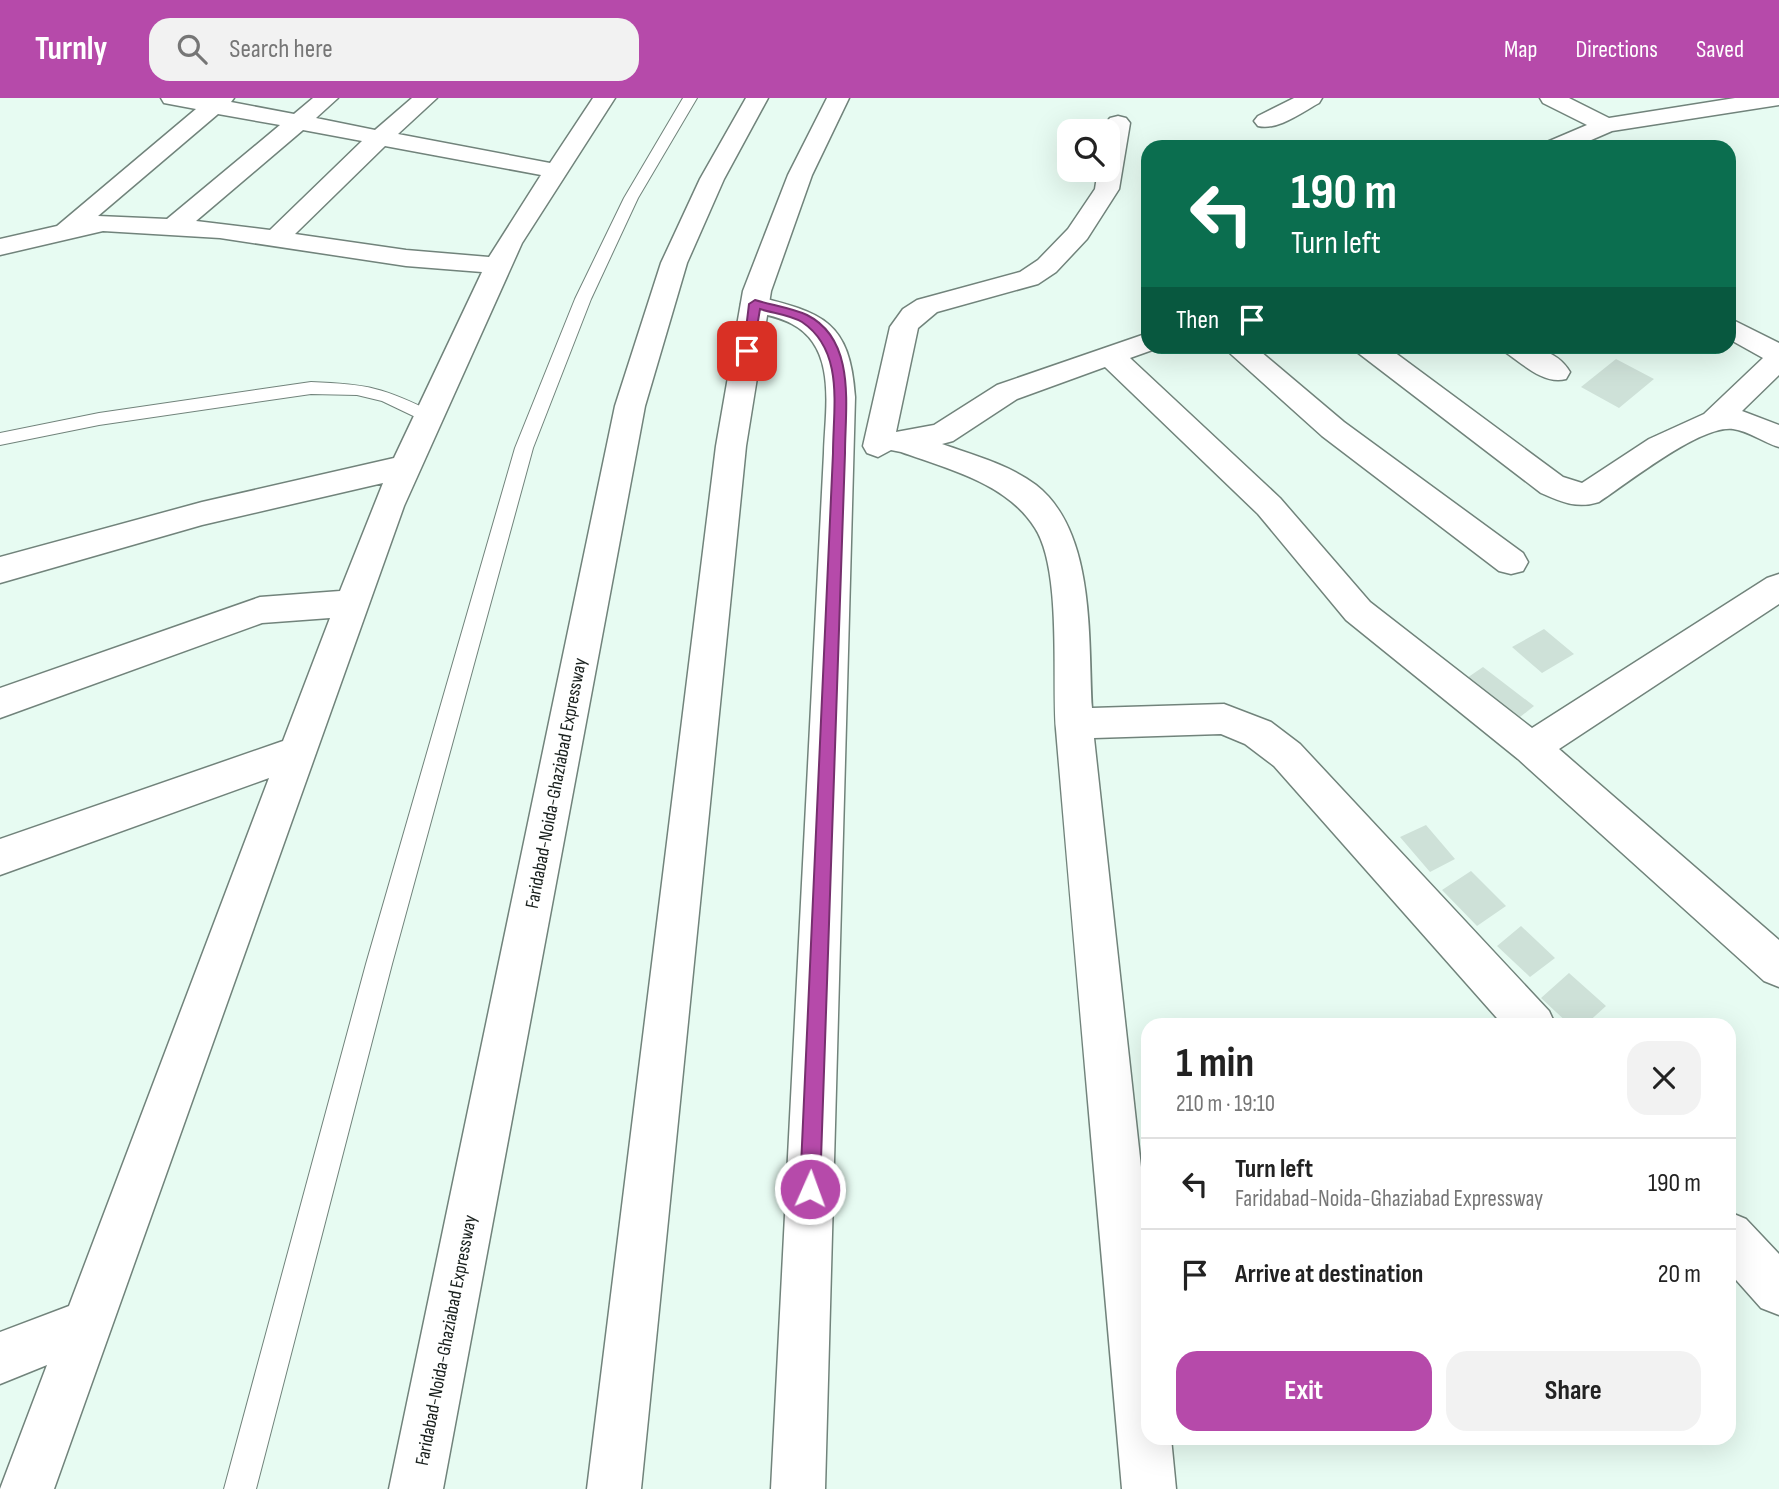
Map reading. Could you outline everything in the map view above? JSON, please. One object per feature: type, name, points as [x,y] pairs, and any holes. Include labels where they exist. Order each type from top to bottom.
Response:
[{"type":"street","points":[[173,98],[217,102],[297,122],[556,171]]},
{"type":"street","points":[[173,227],[327,98]]},
{"type":"street","points":[[276,238],[379,138],[426,98]]},
{"type":"street","points":[[27,1489],[388,506],[509,243],[604,98]]},
{"type":"street","name":"Faridabad-Noida-Ghaziabad Expressway","points":[[416,1489],[630,406],[674,263],[712,179],[757,98]]},
{"type":"street","points":[[614,1489],[731,446],[757,291],[800,175],[838,98]]},
{"type":"street","points":[[1266,121],[1311,98]]},
{"type":"street","points":[[1550,98],[1606,125]]},
{"type":"street","points":[[1571,140],[1606,125],[1779,99]]},
{"type":"street","points":[[66,230],[217,102]]},
{"type":"street","points":[[889,444],[904,327],[913,315],[927,306],[1029,278],[1047,266],[1078,234],[1107,189],[1108,182]]},
{"type":"street","points":[[0,247],[103,223],[220,230],[406,258],[499,266]]},
{"type":"street","points":[[755,304],[804,318],[822,334],[835,351],[839,372],[839,453],[798,1489]]},
{"type":"street","points":[[1715,420],[1779,357],[1736,331]]},
{"type":"street","points":[[839,453],[942,434],[1007,392],[1141,344]]},
{"type":"street","points":[[1245,354],[1333,429],[1511,562]]},
{"type":"street","points":[[1378,354],[1552,485],[1573,494],[1588,494],[1679,435],[1715,420],[1733,419],[1779,438]]},
{"type":"street","points":[[1528,354],[1556,372]]},
{"type":"street","points":[[1109,355],[1269,506],[1358,611],[1531,748],[1779,967]]},
{"type":"street","points":[[889,444],[980,469],[1025,493],[1052,526],[1068,577],[1074,724],[1141,1407]]},
{"type":"street","points":[[0,570],[111,537],[304,487],[406,467]]},
{"type":"street","points":[[0,703],[260,610],[352,603]]},
{"type":"street","points":[[1531,748],[1771,605]]},
{"type":"street","points":[[1074,724],[1190,718],[1224,719],[1258,733],[1287,755],[1527,1018]]},
{"type":"street","points":[[0,857],[298,752]]},
{"type":"street","points":[[1736,1244],[1779,1290]]},
{"type":"street","points":[[0,1358],[88,1324]]},
{"type":"street","points":[[1145,1445],[1149,1489]]},
{"type":"lane","points":[[240,1489],[379,964],[524,448],[583,299],[631,198],[690,98]]},
{"type":"lane","points":[[0,439],[99,419],[311,388],[358,389],[387,396],[428,417]]},
{"type":"building","points":[[1616,359],[1654,379],[1619,408],[1581,387]]},
{"type":"building","points":[[1544,629],[1574,654],[1542,673],[1512,647]]},
{"type":"building","points":[[1483,667],[1534,706],[1515,721],[1464,680]]},
{"type":"building","points":[[1426,825],[1455,859],[1430,872],[1400,837]]},
{"type":"building","points":[[1471,871],[1506,906],[1477,926],[1442,890]]},
{"type":"building","points":[[1521,926],[1555,958],[1530,977],[1497,946]]},
{"type":"building","points":[[1569,973],[1606,1006],[1593,1018],[1562,1018],[1541,998]]},
{"type":"route","points":[[747,351],[755,304],[804,318],[822,334],[835,351],[839,372],[839,453],[810,1189]]}]
